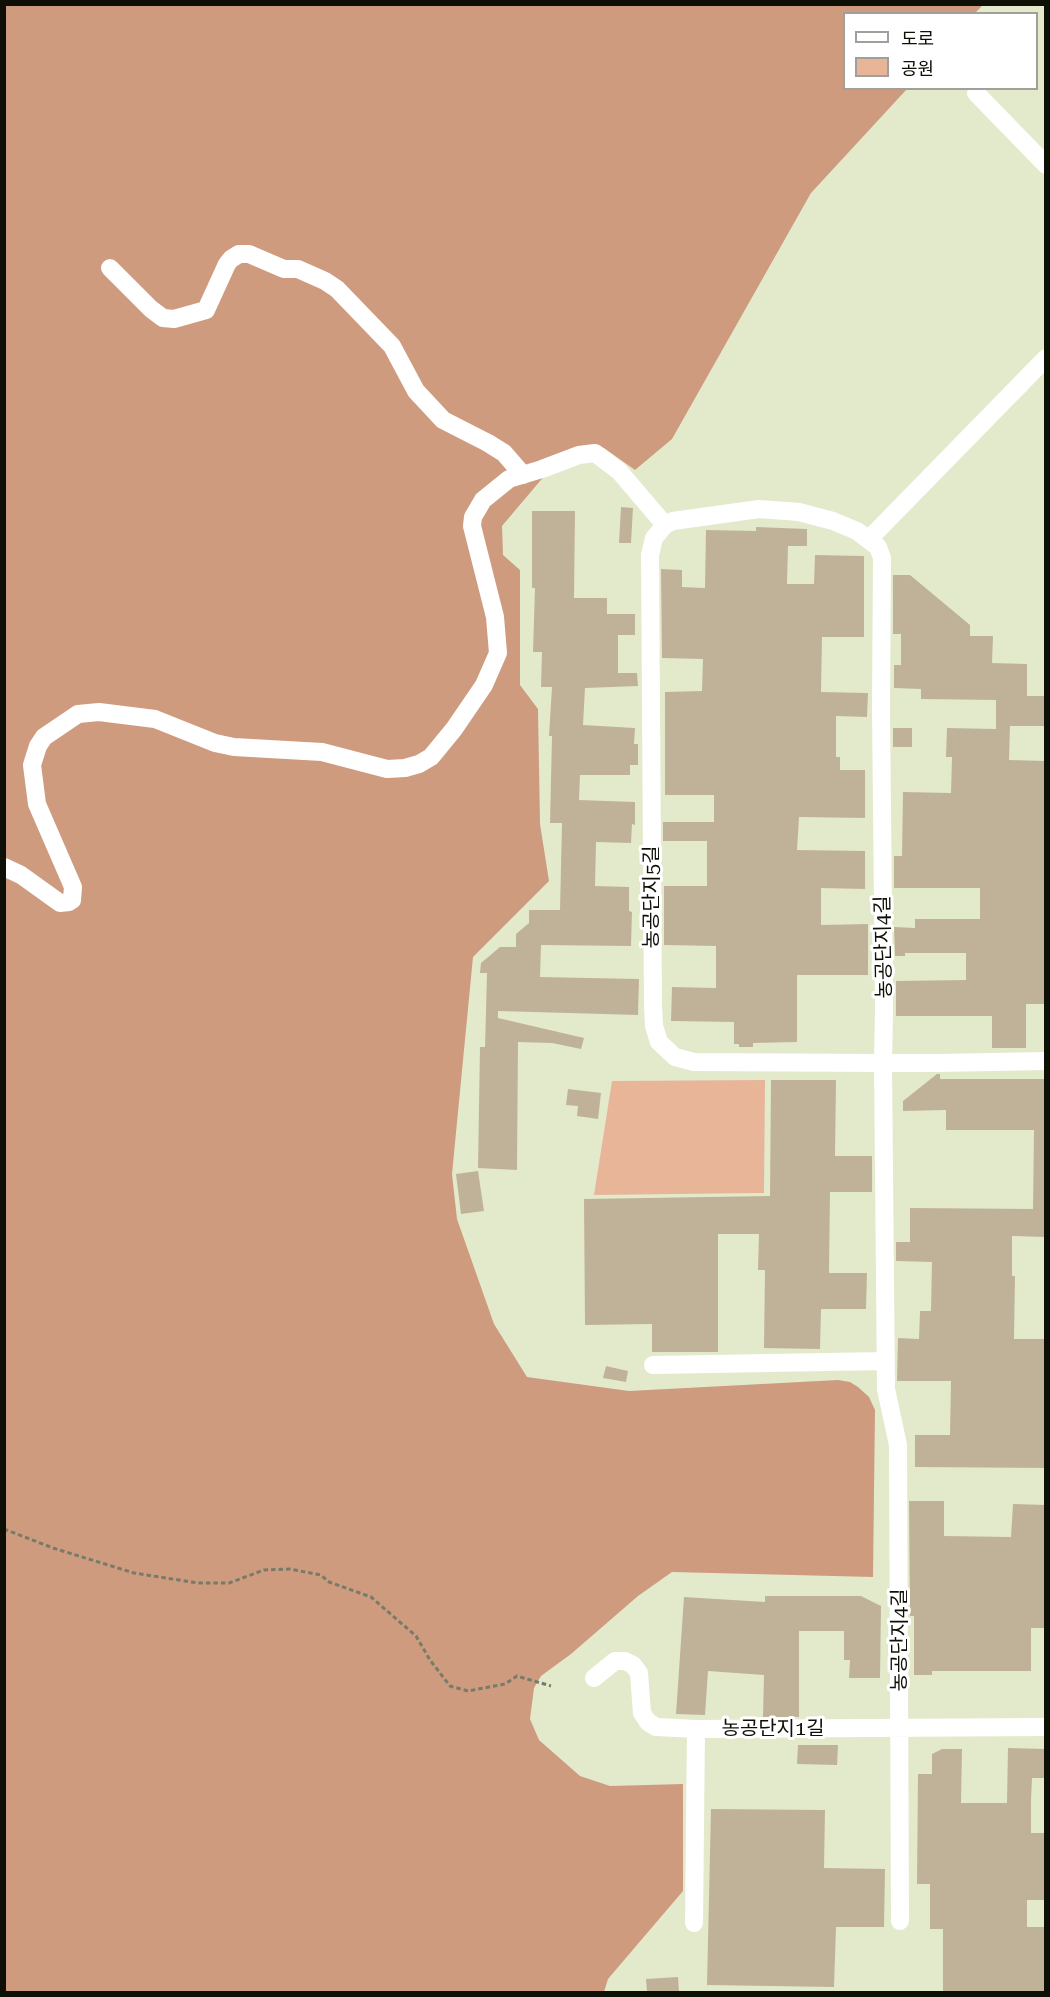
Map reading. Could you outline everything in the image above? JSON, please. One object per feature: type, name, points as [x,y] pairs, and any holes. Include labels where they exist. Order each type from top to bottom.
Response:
[{"type":"street","points":[[976,93],[1046,165]]},
{"type":"street","points":[[110,268],[151,309],[163,318],[174,319],[206,310],[227,264],[240,254],[249,254],[284,268],[298,269],[325,281],[337,289],[392,346],[416,391],[443,420],[504,453],[524,475]]},
{"type":"street","points":[[4,867],[21,875],[60,903],[69,903],[73,897],[73,887],[37,804],[33,765],[38,746],[44,737],[78,714],[99,712],[155,718],[215,743],[234,747],[322,752],[387,769],[405,768],[431,757],[454,729],[484,685],[498,653],[495,617],[473,535],[473,517],[483,500],[509,479],[542,470],[579,455],[595,453],[620,471],[665,525],[673,521],[739,511],[781,510],[833,520],[869,539],[1046,358]]},
{"type":"street","name":"농공단지5길","points":[[665,525],[654,538],[650,555],[653,1006],[656,1035],[660,1042],[669,1052],[684,1060],[694,1062],[1046,1061]]},
{"type":"street","name":"농공단지4길","points":[[869,539],[880,550],[882,558],[885,1361],[886,1389],[898,1445],[900,1920]]},
{"type":"street","points":[[653,1365],[885,1361]]},
{"type":"street","points":[[594,1678],[615,1661],[625,1661],[633,1665],[639,1673],[642,1713],[648,1722],[656,1727],[696,1729]]},
{"type":"street","name":"농공단지1길","points":[[694,1923],[696,1729],[1046,1727]]},
{"type":"path","points":[[4,1529],[53,1548],[123,1570],[198,1583],[229,1583],[264,1570],[290,1569],[321,1575],[329,1582],[371,1597],[416,1636],[430,1660],[450,1686],[468,1691],[505,1684],[517,1676],[551,1686]]},
{"type":"green space","points":[[765,1080],[764,1193],[594,1195],[612,1081]]},
{"type":"shaded area","points":[[5,5],[983,5],[976,12],[843,12],[843,90],[906,90],[811,193],[672,439],[635,470],[604,448],[584,446],[562,455],[502,526],[503,555],[520,570],[520,685],[538,709],[540,824],[549,881],[473,957],[452,1174],[457,1219],[494,1324],[527,1377],[629,1391],[838,1380],[850,1382],[869,1397],[875,1410],[873,1577],[672,1572],[638,1596],[571,1654],[541,1676],[534,1688],[530,1719],[539,1740],[580,1776],[610,1786],[683,1784],[683,1891],[608,1979],[604,1992],[5,1992]]},
{"type":"building","points":[[621,507],[633,508],[631,543],[619,543]]},
{"type":"building","points":[[532,511],[575,511],[574,598],[607,598],[607,614],[635,614],[635,635],[618,635],[618,673],[637,673],[638,686],[585,688],[583,725],[635,728],[634,744],[638,744],[638,765],[630,765],[630,775],[580,775],[579,800],[635,802],[635,825],[632,824],[631,843],[596,842],[595,886],[629,887],[629,911],[632,912],[631,946],[541,945],[540,977],[639,979],[638,1015],[498,1011],[498,1018],[584,1038],[581,1049],[552,1043],[518,1042],[517,1170],[478,1168],[480,1047],[485,1047],[487,973],[480,973],[481,963],[500,947],[516,947],[516,934],[529,923],[529,910],[560,910],[562,823],[550,823],[552,736],[549,736],[552,687],[541,687],[542,652],[533,652],[535,588],[532,588]]},
{"type":"building","points":[[756,527],[807,529],[807,546],[788,546],[787,584],[814,584],[815,555],[864,556],[864,637],[822,637],[821,692],[868,693],[867,717],[836,716],[836,757],[840,757],[840,770],[865,770],[865,818],[799,817],[797,850],[865,851],[865,889],[821,888],[821,925],[868,924],[868,975],[797,975],[797,1042],[753,1043],[753,1047],[739,1047],[739,1044],[734,1044],[734,1022],[671,1021],[672,987],[716,988],[716,946],[664,945],[664,886],[707,886],[707,841],[663,841],[663,822],[714,822],[714,795],[665,795],[665,692],[702,691],[703,659],[662,658],[661,569],[682,570],[682,587],[705,588],[706,530],[756,531]]},
{"type":"building","points":[[893,575],[910,575],[970,625],[970,636],[993,636],[992,663],[1027,664],[1027,696],[1046,696],[1046,726],[1010,726],[1009,760],[1046,761],[1046,1004],[1026,1004],[1026,1048],[992,1048],[992,1016],[896,1016],[896,981],[966,980],[966,953],[905,953],[905,956],[895,956],[894,927],[915,928],[915,919],[980,919],[980,888],[894,888],[894,856],[902,856],[903,792],[951,793],[952,757],[946,757],[947,728],[996,729],[996,700],[921,699],[921,689],[894,688],[894,665],[901,665],[901,634],[893,634]]},
{"type":"building","points":[[893,728],[912,728],[912,747],[893,747]]},
{"type":"building","points":[[940,1074],[940,1079],[1046,1079],[1046,1237],[1012,1236],[1012,1276],[1015,1276],[1014,1339],[1046,1339],[1046,1468],[915,1467],[915,1435],[950,1435],[951,1381],[897,1381],[898,1338],[919,1339],[920,1311],[931,1311],[932,1262],[896,1261],[896,1242],[910,1242],[910,1208],[1033,1209],[1034,1130],[946,1130],[946,1110],[903,1111],[903,1101]]},
{"type":"building","points":[[771,1080],[836,1080],[835,1156],[872,1156],[872,1192],[830,1192],[829,1273],[867,1273],[866,1309],[821,1309],[820,1349],[764,1348],[765,1270],[758,1270],[759,1234],[718,1234],[718,1352],[652,1352],[652,1324],[585,1325],[584,1199],[770,1196]]},
{"type":"building","points":[[568,1089],[601,1093],[598,1119],[577,1116],[578,1106],[566,1105]]},
{"type":"building","points":[[478,1171],[484,1211],[461,1214],[456,1174]]},
{"type":"building","points":[[606,1366],[628,1371],[626,1382],[603,1378]]},
{"type":"building","points":[[909,1501],[944,1501],[944,1536],[1011,1537],[1013,1504],[1046,1505],[1046,1628],[1031,1628],[1031,1671],[932,1671],[932,1675],[914,1675],[914,1616],[910,1616]]},
{"type":"building","points":[[765,1596],[861,1596],[881,1606],[880,1678],[849,1678],[850,1660],[844,1660],[844,1631],[799,1631],[799,1717],[763,1717],[764,1675],[708,1671],[705,1715],[676,1714],[684,1597],[765,1602]]},
{"type":"building","points":[[798,1745],[838,1745],[837,1765],[797,1764]]},
{"type":"building","points":[[1008,1748],[1046,1749],[1046,1778],[1032,1778],[1031,1833],[1046,1833],[1046,1900],[1027,1900],[1027,1927],[1046,1927],[1046,1992],[943,1992],[943,1929],[930,1929],[930,1884],[917,1884],[918,1774],[932,1774],[932,1754],[942,1749],[962,1749],[961,1803],[1007,1803]]},
{"type":"building","points":[[711,1809],[825,1810],[824,1868],[885,1869],[884,1927],[836,1927],[834,1987],[707,1985]]},
{"type":"building","points":[[678,1977],[679,1992],[647,1992],[646,1979]]}]
